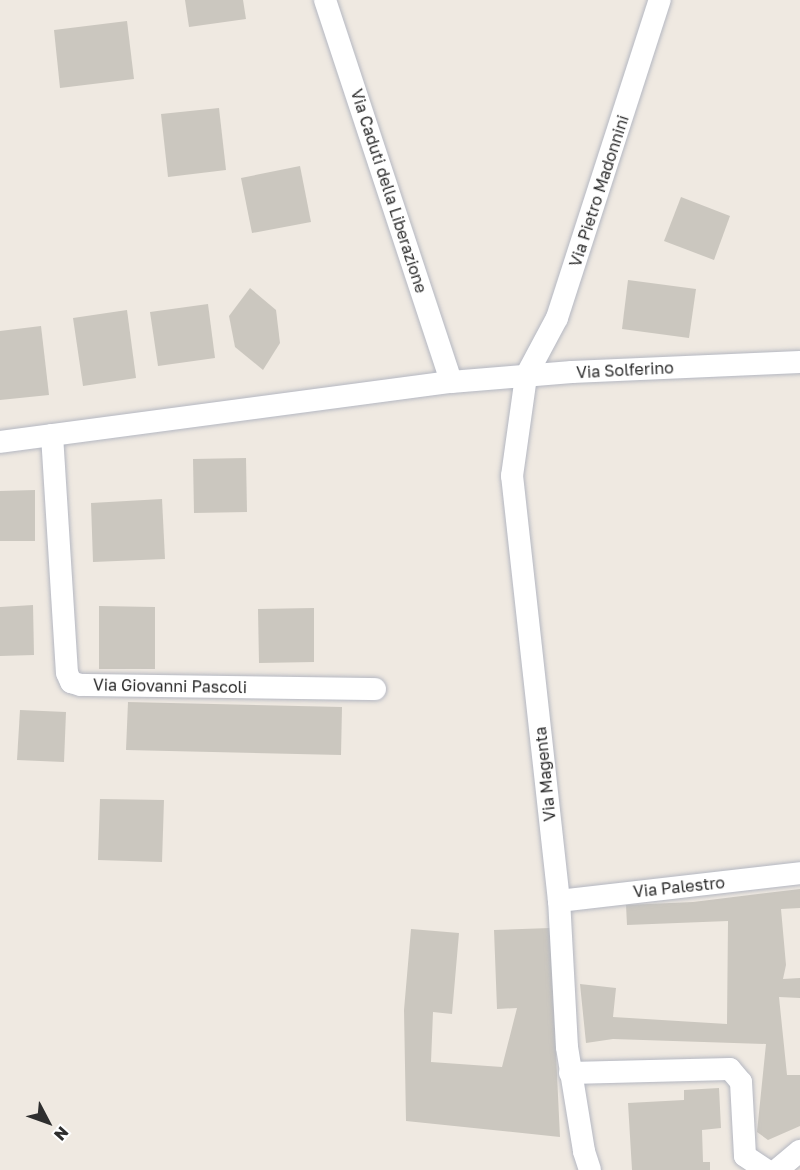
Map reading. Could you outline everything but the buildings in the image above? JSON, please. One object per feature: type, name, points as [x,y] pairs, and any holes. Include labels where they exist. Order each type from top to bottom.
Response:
[{"type":"street","name":"Via Caduti della Liberazione","points":[[325,0],[451,382]]},
{"type":"street","name":"Via Pietro Madonnini","points":[[526,376],[557,318],[660,0]]},
{"type":"street","name":"Via Solferino","points":[[451,382],[800,362]]},
{"type":"street","name":"Via Magenta","points":[[526,376],[512,476],[559,901],[570,1073],[584,1151],[590,1170]]},
{"type":"street","points":[[0,442],[451,382]]},
{"type":"street","name":"Via Giovanni Pascoli","points":[[52,435],[66,673],[70,682],[81,685],[375,688]]},
{"type":"street","name":"Via Palestro","points":[[559,901],[800,873]]},
{"type":"street","points":[[570,1073],[730,1069],[741,1082],[745,1156],[766,1170]]},
{"type":"street","points":[[777,1170],[800,1151]]}]
